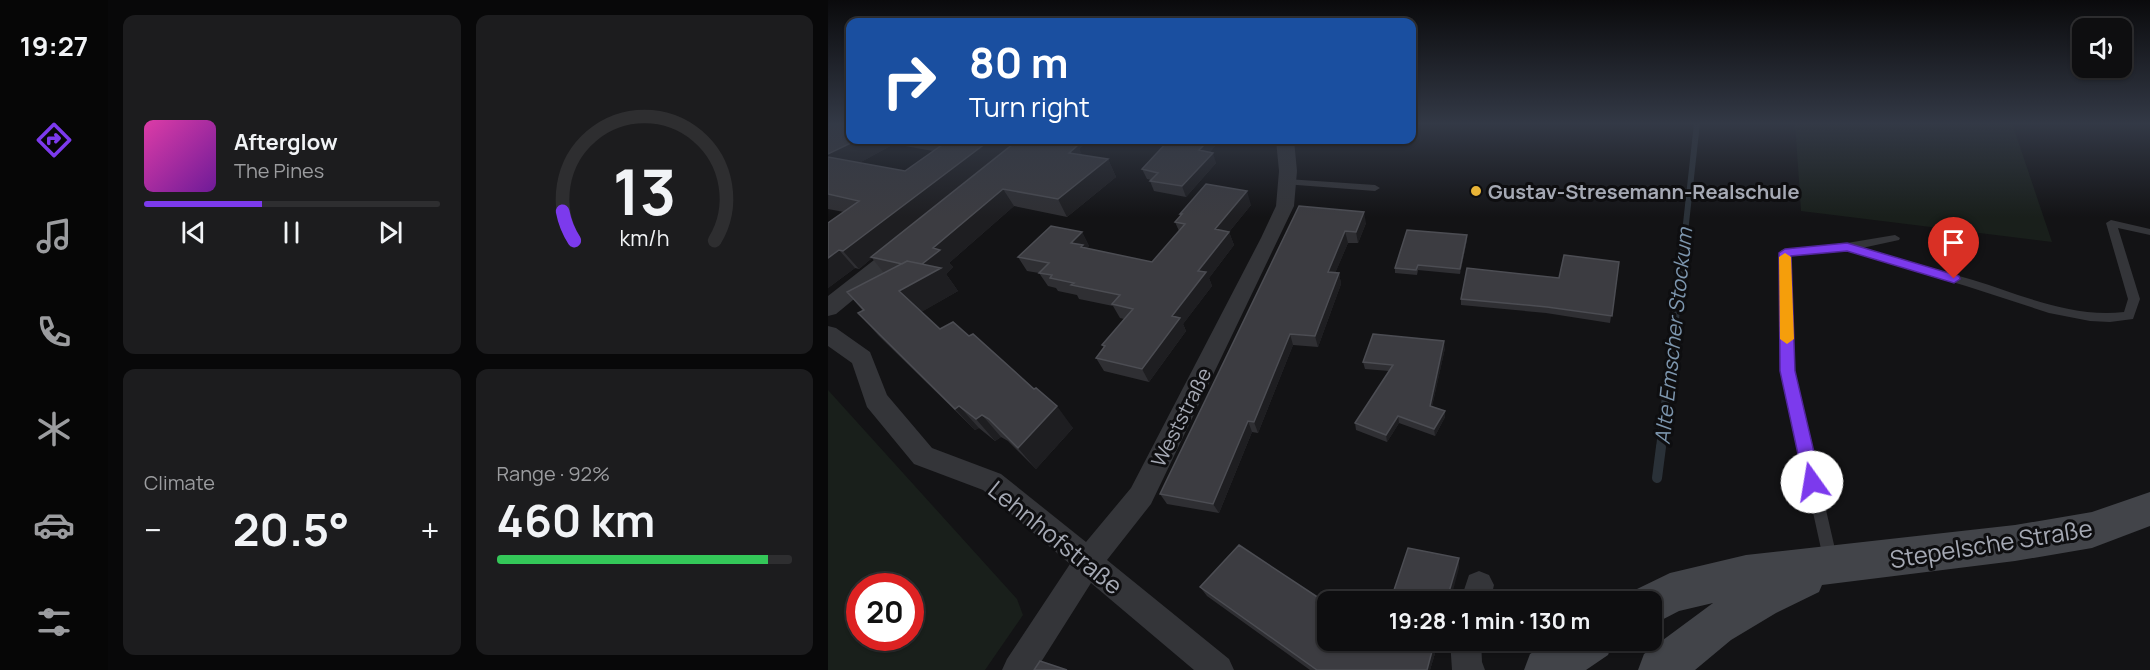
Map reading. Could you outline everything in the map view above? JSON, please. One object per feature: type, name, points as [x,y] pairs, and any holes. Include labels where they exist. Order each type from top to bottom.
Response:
[{"type":"street","name":"Weststraße","points":[[1018,670],[1088,562],[1141,496],[1285,207],[1286,154]]},
{"type":"street","points":[[828,308],[918,235]]},
{"type":"street","name":"Lehnhofstraße","points":[[828,334],[862,358],[876,400],[922,456],[992,482],[1218,670]]},
{"type":"street","name":"Stepelsche Straße","points":[[1662,598],[1670,593],[1746,575],[2015,543],[2092,530],[2150,509]]},
{"type":"street","name":"Stepelsche Straße","points":[[1660,670],[1725,620],[1761,598],[1830,566]]},
{"type":"street","points":[[1465,651],[1466,666],[1469,670]]},
{"type":"street","points":[[1546,670],[1576,651]]},
{"type":"lane","points":[[1287,182],[1376,188]]},
{"type":"lane","points":[[1847,247],[2008,296],[2080,316],[2109,320],[2129,315],[2134,299],[2111,223],[2150,232]]},
{"type":"lane","points":[[1830,566],[1788,371],[1785,253],[1847,247],[1895,238]]},
{"type":"shaded area","points":[[1797,154],[2023,154],[2052,242],[1801,211]]},
{"type":"shaded area","points":[[828,390],[1017,599],[1023,615],[985,670],[828,670]]},
{"type":"building","points":[[929,154],[971,154],[843,251],[839,250],[828,258],[828,223],[859,201],[828,194],[828,157],[905,171]]},
{"type":"building","points":[[1000,154],[1077,154],[1108,159],[1058,199],[1003,189],[933,248],[940,250],[922,264],[907,261],[902,264],[871,257]]},
{"type":"building","points":[[1156,154],[1212,154],[1182,186],[1150,181],[1158,173],[1142,169]]},
{"type":"building","points":[[1206,184],[1247,191],[1215,229],[1229,232],[1198,271],[1206,272],[1172,316],[1180,318],[1142,369],[1096,358],[1105,346],[1102,345],[1133,309],[1112,304],[1120,295],[1071,285],[1074,283],[1050,278],[1052,275],[1039,273],[1049,263],[1018,257],[1051,226],[1082,232],[1071,243],[1083,245],[1081,247],[1152,262],[1185,224],[1175,222]]},
{"type":"building","points":[[1299,206],[1364,212],[1356,232],[1345,231],[1328,272],[1339,273],[1315,336],[1290,334],[1254,422],[1248,421],[1213,504],[1160,494]]},
{"type":"building","points":[[1407,230],[1467,235],[1460,269],[1418,265],[1416,270],[1395,268]]},
{"type":"building","points":[[1564,255],[1619,262],[1612,316],[1461,299],[1467,268],[1559,278]]},
{"type":"building","points":[[907,261],[941,268],[899,291],[940,329],[953,322],[969,336],[973,334],[1034,389],[1036,388],[1057,406],[1018,448],[989,419],[982,415],[976,419],[959,406],[955,409],[858,313],[864,310],[847,292]]},
{"type":"building","points":[[1373,334],[1444,341],[1430,406],[1445,411],[1434,429],[1398,416],[1386,435],[1355,423],[1393,365],[1363,362]]},
{"type":"building","points":[[1239,545],[1317,597],[1317,651],[1432,651],[1427,670],[1317,670],[1200,587]]},
{"type":"building","points":[[1408,548],[1459,558],[1449,591],[1394,591]]},
{"type":"building","points":[[1040,661],[1067,670],[1034,670]]},
{"type":"waterway","name":"Alte Emscher Stockum","points":[[1681,269],[1694,154]]},
{"type":"waterway","name":"Alte Emscher Stockum","points":[[1660,448],[1681,267]]},
{"type":"waterway","name":"Alte Emscher Stockum","points":[[1657,478],[1661,447]]},
{"type":"slow traffic","points":[[1785,257],[1787,339]]},
{"type":"place","name":"Gustav-Stresemann-Realschule","points":[[1476,191]]},
{"type":"route","points":[[1812,482],[1788,371],[1785,253],[1847,247],[1954,279]]}]
